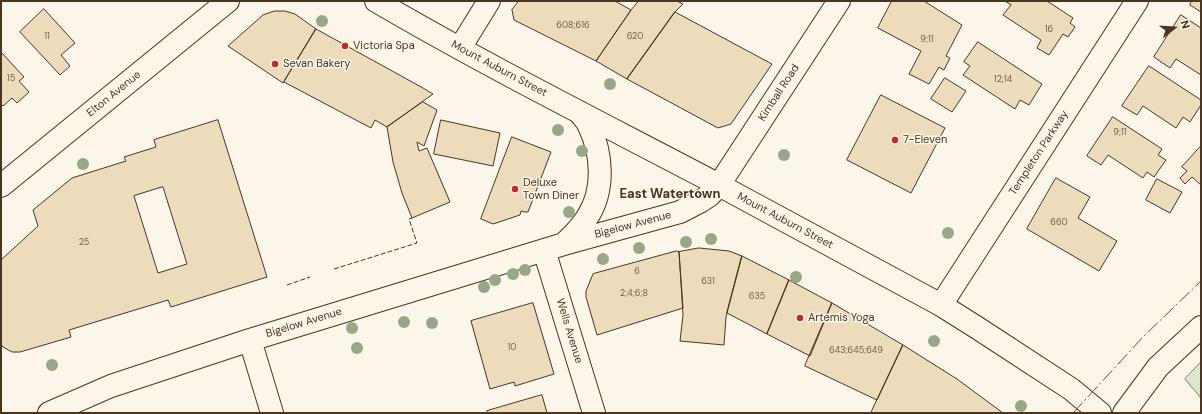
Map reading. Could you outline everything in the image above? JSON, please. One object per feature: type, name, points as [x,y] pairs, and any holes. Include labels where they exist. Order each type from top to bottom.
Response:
[{"type":"street","name":"Elton Avenue","points":[[1,186],[228,1]]},
{"type":"street","name":"Mount Auburn Street","points":[[376,1],[460,48],[719,185],[941,305],[976,326],[1071,389],[1100,413]]},
{"type":"street","points":[[460,48],[489,1]]},
{"type":"street","name":"Kimball Road","points":[[719,185],[839,1]]},
{"type":"street","name":"Templeton Parkway","points":[[941,305],[1137,1]]},
{"type":"street","name":"Bigelow Avenue","points":[[554,247],[574,235],[589,215],[598,191],[600,178],[597,152],[588,125],[580,112]]},
{"type":"street","name":"Bigelow Avenue","points":[[49,413],[111,386],[250,340],[554,247],[680,212],[710,195],[719,185]]},
{"type":"street","name":"Wells Avenue","points":[[554,247],[594,413]]},
{"type":"street","points":[[1124,413],[1158,367],[1201,327]]},
{"type":"street","points":[[250,340],[272,413]]},
{"type":"green space","points":[[1201,362],[1201,398],[1185,379]]},
{"type":"building","points":[[519,1],[615,1],[631,10],[596,61],[514,20],[512,10]]},
{"type":"building","points":[[639,1],[677,1],[683,4],[675,12],[627,79],[596,61],[631,10]]},
{"type":"building","points":[[892,1],[924,1],[962,25],[946,56],[950,58],[944,70],[939,67],[929,84],[909,74],[921,51],[878,28]]},
{"type":"building","points":[[1005,1],[1047,1],[1073,18],[1070,23],[1075,27],[1068,37],[1063,34],[1049,55],[1037,48],[1041,40],[1003,15],[1011,5]]},
{"type":"building","points":[[1192,1],[1201,1],[1201,12],[1190,5]]},
{"type":"building","points":[[44,9],[75,43],[61,55],[70,66],[60,75],[20,32]]},
{"type":"building","name":"Sevan Bakery","points":[[275,11],[285,11],[295,14],[316,29],[283,83],[228,46],[263,15]]},
{"type":"building","points":[[675,12],[772,64],[731,124],[718,128],[627,79]]},
{"type":"building","points":[[1181,15],[1201,28],[1201,75],[1176,59],[1170,68],[1154,57]]},
{"type":"building","points":[[316,29],[433,94],[387,127],[375,120],[371,128],[284,82]]},
{"type":"building","points":[[978,42],[1042,84],[1029,105],[1020,100],[1015,109],[963,75],[970,66],[964,62]]},
{"type":"building","points":[[1,52],[24,77],[19,81],[29,92],[17,103],[12,98],[3,106],[1,104]]},
{"type":"building","points":[[1149,66],[1201,100],[1201,105],[1190,122],[1183,117],[1176,128],[1143,106],[1137,115],[1122,106]]},
{"type":"building","points":[[945,78],[966,91],[952,112],[931,99]]},
{"type":"building","points":[[881,95],[945,128],[911,193],[847,160]]},
{"type":"building","points":[[423,102],[437,110],[424,146],[417,142],[419,151],[427,148],[450,202],[412,218],[402,193],[393,162],[387,127]]},
{"type":"building","points":[[1113,117],[1162,149],[1158,155],[1166,160],[1154,177],[1147,172],[1143,178],[1108,155],[1101,165],[1087,156]]},
{"type":"building","points":[[218,120],[267,277],[171,307],[168,300],[69,330],[71,337],[20,352],[12,352],[3,347],[1,344],[1,260],[38,226],[33,210],[72,178],[126,161],[124,157],[156,147],[154,140]],"holes":[[[163,187],[187,264],[158,273],[134,196]]]},
{"type":"building","points":[[441,120],[500,133],[493,166],[434,154]]},
{"type":"building","name":"Deluxe Town Diner","points":[[512,137],[551,152],[528,212],[521,211],[520,215],[493,224],[481,219]]},
{"type":"building","points":[[1201,146],[1201,185],[1192,177],[1185,184],[1180,178],[1187,171],[1182,167]]},
{"type":"building","points":[[1056,178],[1090,197],[1078,218],[1117,241],[1099,271],[1027,229]]},
{"type":"building","points":[[1157,179],[1182,192],[1170,213],[1146,200]]},
{"type":"building","points":[[699,248],[729,251],[742,256],[726,317],[724,345],[680,341],[683,315],[679,252]]},
{"type":"building","points":[[677,251],[679,252],[683,308],[597,335],[586,297],[586,291],[593,274]]},
{"type":"building","points":[[742,256],[789,280],[767,334],[727,313]]},
{"type":"building","name":"Artemis Yoga","points":[[789,280],[832,303],[810,356],[767,334]]},
{"type":"building","points":[[533,303],[554,374],[515,386],[514,382],[490,389],[471,321]]},
{"type":"building","points":[[832,303],[903,345],[877,400],[805,366]]},
{"type":"building","points":[[903,345],[957,379],[1003,413],[871,413]]},
{"type":"building","points":[[542,395],[547,413],[487,413],[487,411]]},
{"type":"fence","points":[[334,269],[417,243],[409,219],[412,218]]},
{"type":"fence","points":[[287,285],[310,277]]},
{"type":"power","points":[[1073,413],[1143,337],[1201,281]]},
{"type":"place","name":"Victoria Spa","points":[[345,46]]},
{"type":"place","name":"Sevan Bakery","points":[[275,64]]},
{"type":"place","name":"7-Eleven","points":[[895,140]]},
{"type":"place","name":"Deluxe Town Diner","points":[[515,189]]},
{"type":"place","name":"Artemis Yoga","points":[[800,318]]},
{"type":"district","name":"East Watertown","points":[[670,195]]}]
